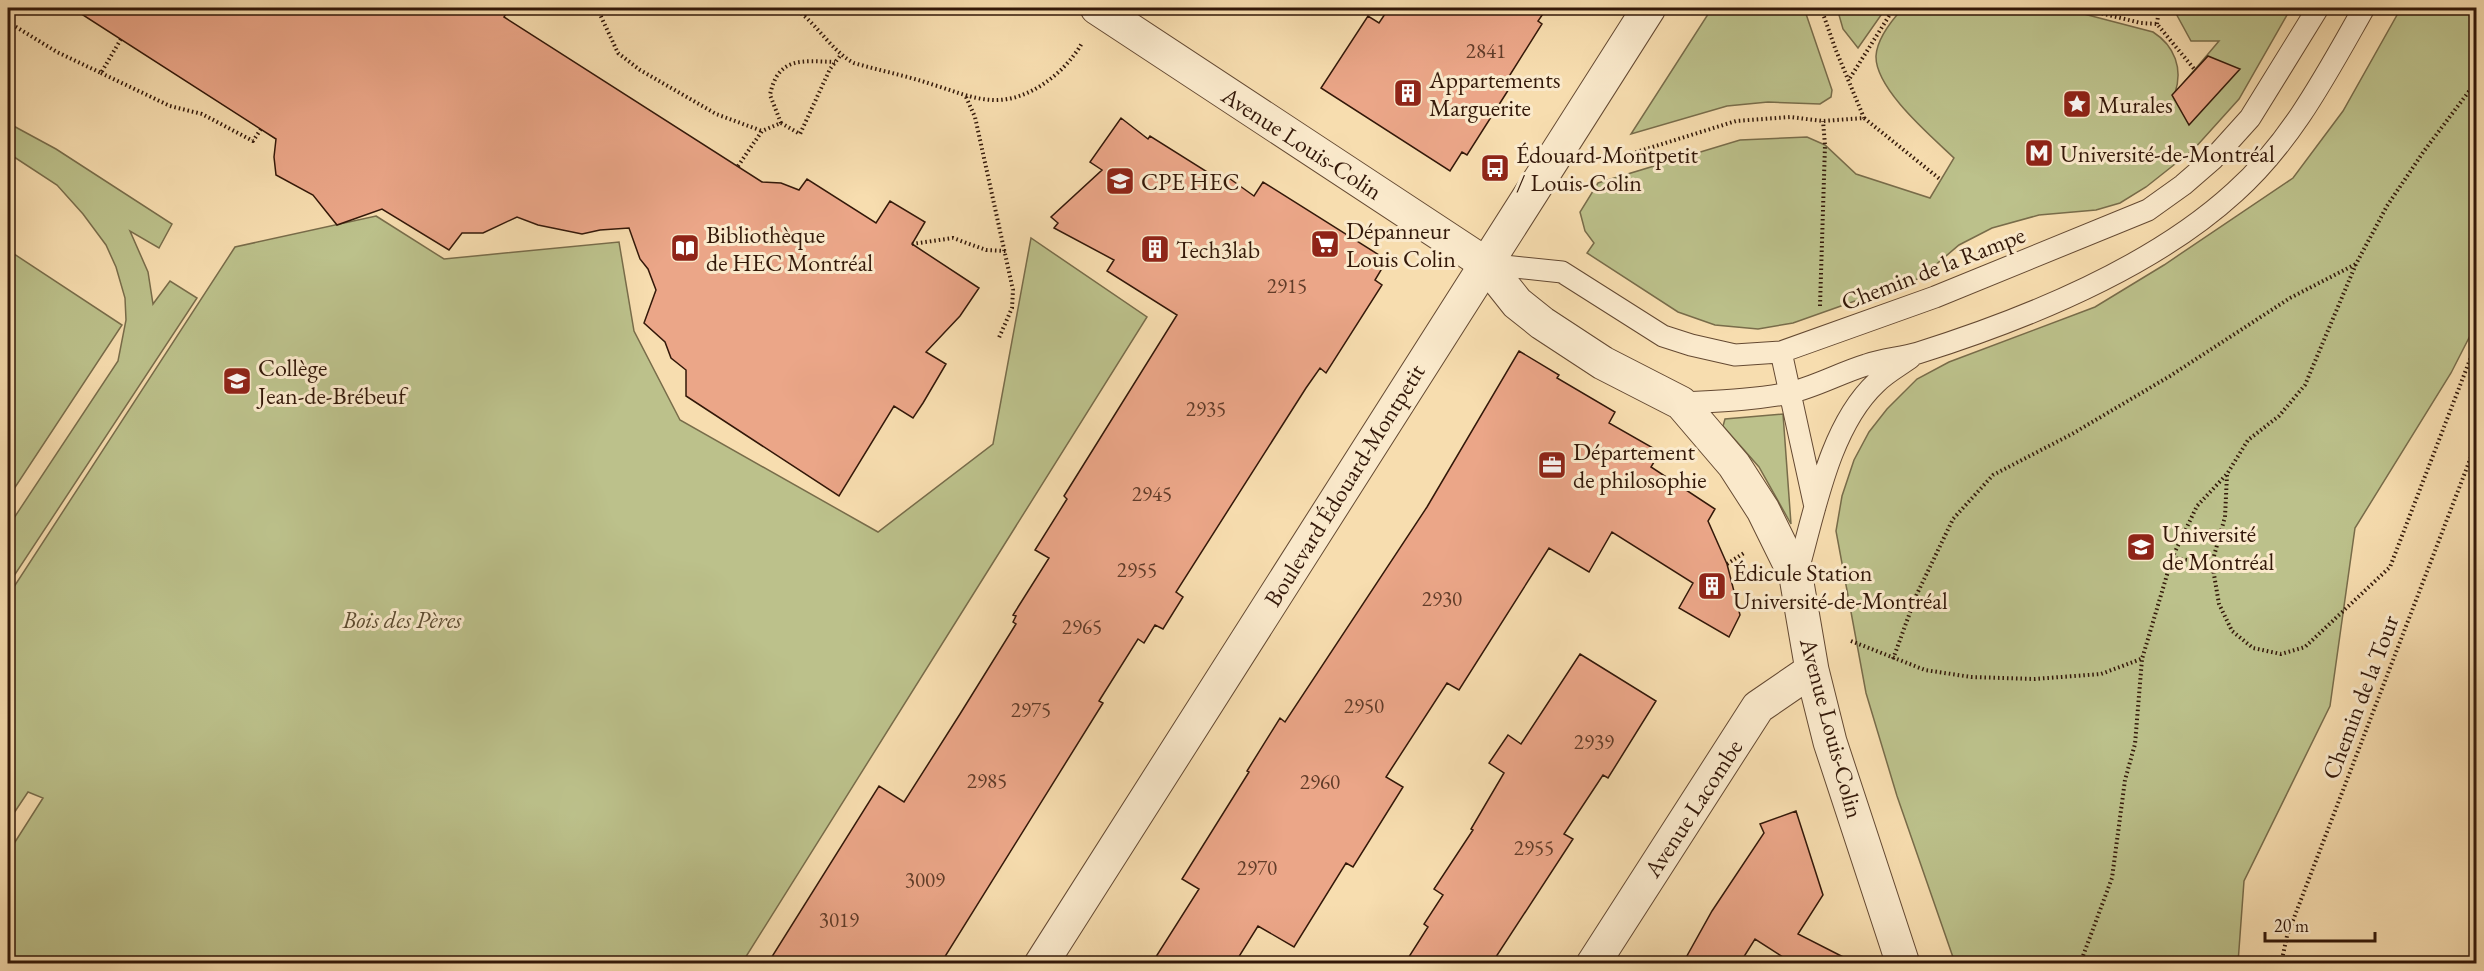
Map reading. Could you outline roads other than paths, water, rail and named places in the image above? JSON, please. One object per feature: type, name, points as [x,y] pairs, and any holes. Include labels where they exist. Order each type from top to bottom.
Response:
[{"type":"street","name":"Boulevard Édouard-Montpetit","points":[[1041,963],[1649,8]]},
{"type":"street","name":"Avenue Louis-Colin","points":[[1103,9],[1486,264],[1517,303],[1542,322],[1603,363],[1681,403],[1734,465],[1763,510],[1796,577],[1812,670],[1830,742],[1903,963]]},
{"type":"street","name":"Avenue Lacombe","points":[[1593,963],[1758,707],[1812,670]]},
{"type":"lane","name":"Chemin de la Rampe","points":[[1486,264],[1562,272],[1663,336],[1691,345],[1735,355],[1781,352],[1935,297],[2148,210],[2183,185],[2213,159],[2250,118],[2318,8]]},
{"type":"lane","points":[[1681,403],[1740,400],[1791,392],[1867,364],[1917,353],[2048,305],[2107,279],[2195,224],[2235,193],[2261,166],[2304,112],[2364,8]]},
{"type":"lane","points":[[1781,352],[1816,510]]},
{"type":"lane","points":[[1796,577],[1831,458],[1851,413],[1876,382],[1917,353]]},
{"type":"place","name":"Appartements Marguerite","points":[[1408,93]]},
{"type":"place","name":"Murales","points":[[2077,104]]},
{"type":"place","name":"Université-de-Montréal","points":[[2039,153]]},
{"type":"place","name":"Édouard-Montpetit / Louis-Colin","points":[[1495,168]]},
{"type":"place","name":"CPE HEC","points":[[1120,181]]},
{"type":"place","name":"Dépanneur Louis Colin","points":[[1325,244]]},
{"type":"place","name":"Bibliothèque de HEC Montréal","points":[[685,248]]},
{"type":"place","name":"Tech3lab","points":[[1155,249]]},
{"type":"place","name":"Collège Jean-de-Brébeuf","points":[[237,381]]},
{"type":"place","name":"Département de philosophie","points":[[1552,465]]},
{"type":"place","name":"Université de Montréal","points":[[2141,547]]},
{"type":"place","name":"Édicule Station Université-de-Montréal","points":[[1712,586]]},
{"type":"park label","name":"Bois des Pères","points":[[402,619]]}]
